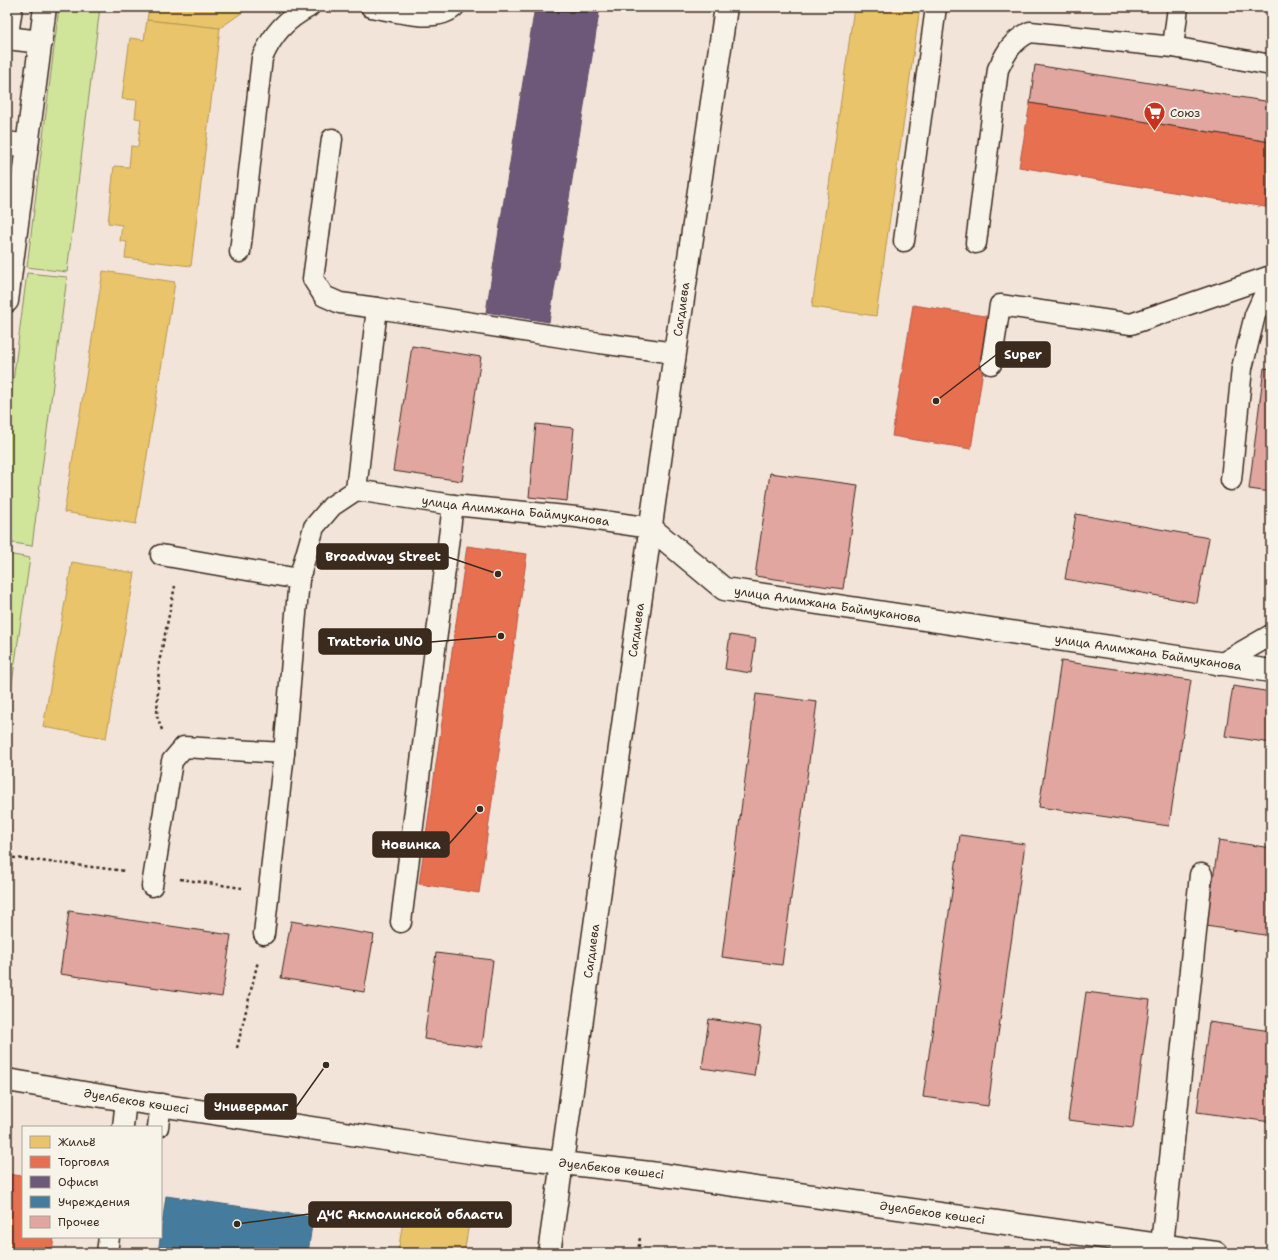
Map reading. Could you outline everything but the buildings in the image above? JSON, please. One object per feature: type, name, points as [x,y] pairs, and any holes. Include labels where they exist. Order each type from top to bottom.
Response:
[{"type":"street","points":[[11,7],[7,37],[41,42]]},
{"type":"street","points":[[7,301],[17,145],[41,42],[45,7]]},
{"type":"street","name":"Сагдиева","points":[[549,1253],[675,353],[726,7]]},
{"type":"street","name":"улица Алимжана Баймуканова","points":[[651,528],[724,589],[1271,672]]},
{"type":"street","points":[[1162,1245],[1201,875]]},
{"type":"street","name":"Әуелбеков көшесі","points":[[7,1080],[126,1100],[161,1104],[483,1154],[650,1173],[1216,1253]]},
{"type":"lane","points":[[240,252],[262,58],[270,40],[281,27],[295,14],[309,7]]},
{"type":"lane","points":[[371,7],[433,17],[451,10],[454,7]]},
{"type":"lane","points":[[904,241],[936,7]]},
{"type":"lane","points":[[1174,47],[1178,7]]},
{"type":"lane","points":[[976,243],[998,69],[1016,39],[1030,32],[1174,47],[1271,65]]},
{"type":"lane","points":[[332,139],[313,279],[324,296],[340,303],[675,353]]},
{"type":"lane","points":[[991,364],[1000,306],[1131,324],[1271,276]]},
{"type":"lane","points":[[1232,480],[1242,368],[1255,315],[1271,280]]},
{"type":"lane","points":[[264,934],[284,753],[299,579],[314,527],[332,506],[356,490],[377,308]]},
{"type":"lane","name":"улица Алимжана Баймуканова","points":[[356,490],[453,505],[576,517],[651,528]]},
{"type":"lane","points":[[401,922],[453,505]]},
{"type":"lane","points":[[170,557],[299,579]]},
{"type":"lane","points":[[1219,665],[1271,635]]},
{"type":"lane","points":[[152,886],[172,761],[184,747],[284,753]]},
{"type":"lane","points":[[123,1126],[126,1100]]},
{"type":"lane","points":[[158,1126],[161,1104]]},
{"type":"lane","points":[[107,1253],[109,1238]]},
{"type":"path","points":[[170,557],[159,664],[157,716],[172,761]]},
{"type":"path","points":[[237,1048],[264,934]]},
{"type":"path","points":[[638,1253],[640,1237]]},
{"type":"green space","points":[[59,7],[100,7],[67,272],[27,267]]},
{"type":"green space","points":[[27,273],[67,277],[32,546],[7,542],[7,428]]},
{"type":"green space","points":[[7,554],[30,558],[7,718]]},
{"type":"place","name":"Союз","points":[[1155,132]]},
{"type":"place","name":"Super","points":[[936,401]]},
{"type":"place","name":"Broadway Street","points":[[498,574]]},
{"type":"place","name":"Trattoria UNO","points":[[501,636]]},
{"type":"place","name":"Новинка","points":[[480,809]]},
{"type":"place","name":"Универмаг","points":[[326,1065]]},
{"type":"place","name":"ДЧС Акмолинской области","points":[[237,1224]]}]
